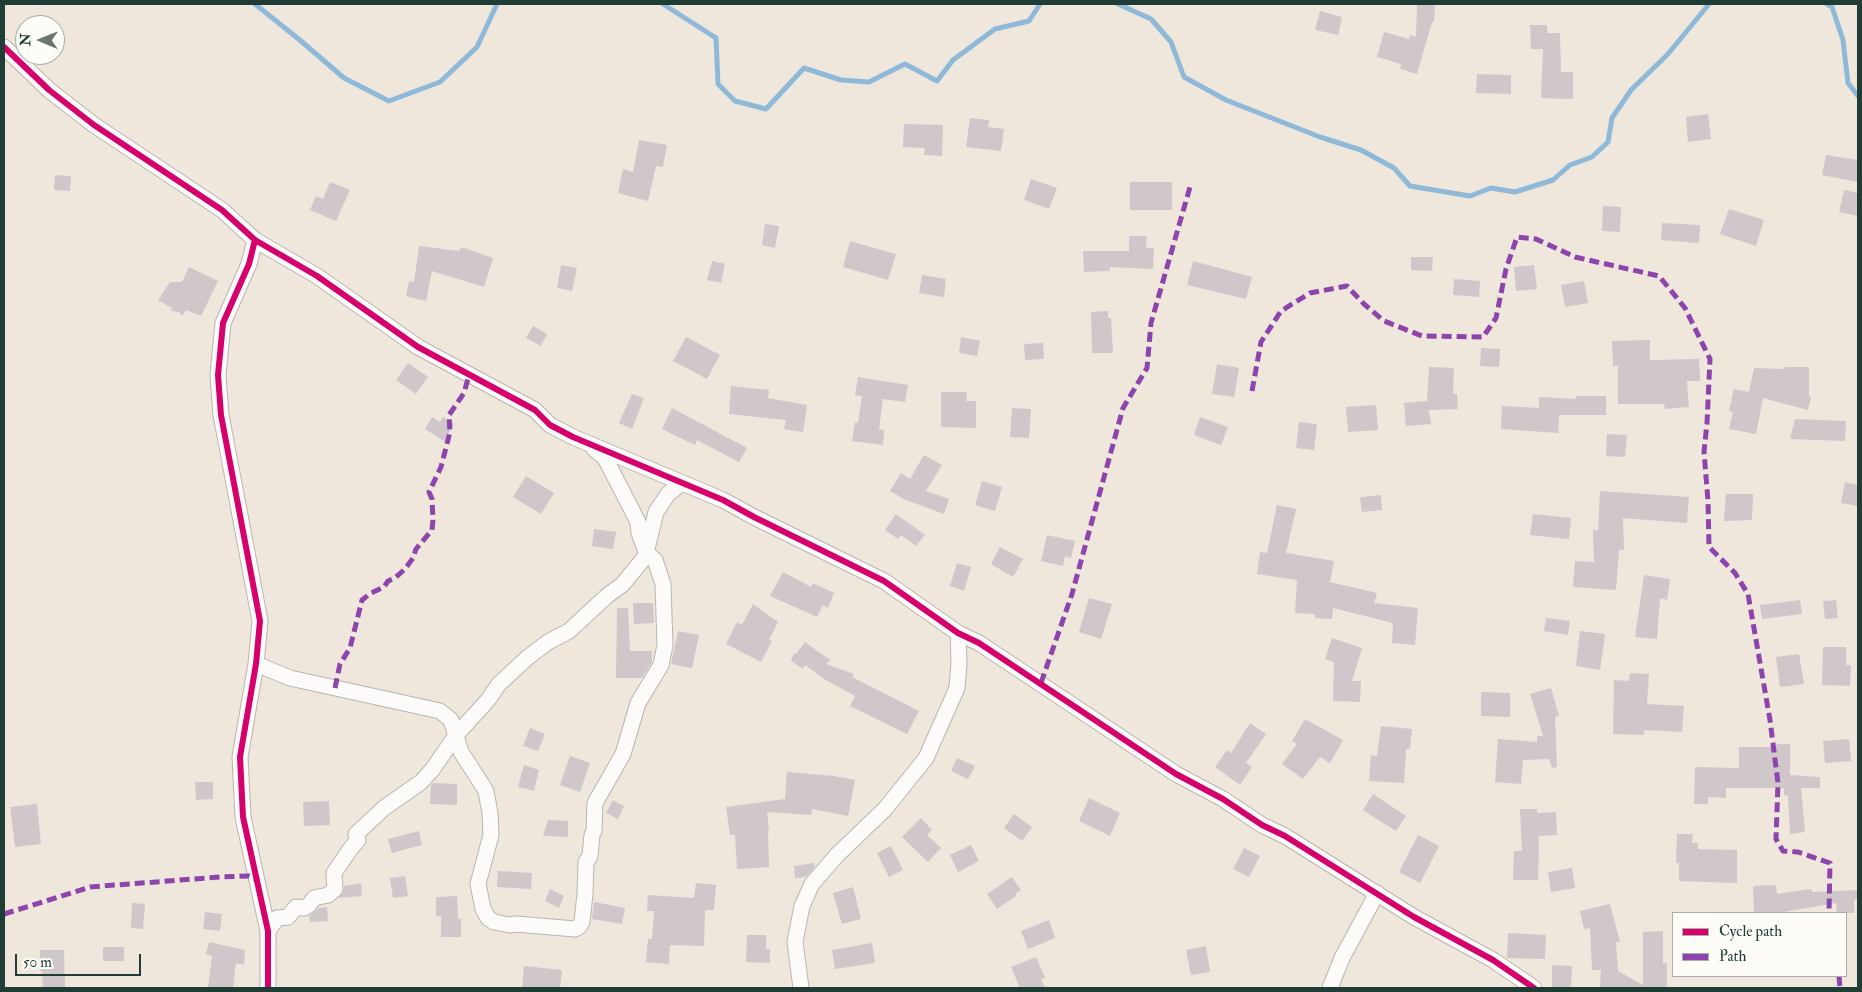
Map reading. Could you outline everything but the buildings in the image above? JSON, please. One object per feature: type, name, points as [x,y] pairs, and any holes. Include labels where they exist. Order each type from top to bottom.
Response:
[{"type":"street","points":[[4,47],[48,90],[94,125],[222,210],[255,240],[317,276],[418,347],[534,410],[550,425],[589,444],[723,500],[754,518],[884,581],[958,633],[980,643],[1176,774],[1223,799],[1262,825],[1284,836],[1414,917],[1493,960],[1534,988]]},
{"type":"street","points":[[255,240],[249,264],[223,323],[218,375],[221,415],[260,621],[256,664],[240,766],[243,817],[268,931],[268,988]]},
{"type":"street","points":[[256,664],[290,678],[440,710],[451,720],[457,734],[461,752],[486,791],[492,835],[478,884],[483,909],[488,918],[494,922],[510,925],[575,929],[579,927],[582,922],[583,913],[586,862],[590,856],[594,831],[595,803],[623,754],[638,704],[661,665],[665,645],[663,584],[655,560],[646,552],[639,533],[638,522],[604,458],[589,444]]},
{"type":"street","points":[[268,931],[278,918],[288,917],[296,907],[304,908],[314,898],[328,895],[335,890],[334,873],[358,840],[356,834],[384,808],[421,782],[432,770],[457,734],[488,700],[499,684],[548,642],[569,631],[608,595],[622,585],[645,557],[656,512],[668,494],[682,483]]},
{"type":"street","points":[[801,988],[796,942],[802,906],[812,884],[838,855],[885,809],[926,758],[958,688],[958,633]]},
{"type":"street","points":[[1330,988],[1342,958],[1377,893]]},
{"type":"waterway","points":[[255,4],[344,78],[389,101],[440,82],[477,47],[497,4]]},
{"type":"waterway","points":[[663,4],[716,38],[718,84],[735,101],[766,109],[804,68],[841,80],[869,82],[905,64],[937,81],[953,60],[995,29],[1029,21],[1040,4]]},
{"type":"waterway","points":[[1118,4],[1151,19],[1171,42],[1184,77],[1226,100],[1320,137],[1361,150],[1394,168],[1410,186],[1470,196],[1491,188],[1515,192],[1553,180],[1570,165],[1592,157],[1608,142],[1612,118],[1631,90],[1668,54],[1709,4]]},
{"type":"waterway","points":[[1827,4],[1832,7],[1843,40],[1848,83],[1858,96]]},
{"type":"marked path","points":[[1041,683],[1072,594],[1123,408],[1147,368],[1151,323],[1190,187]]},
{"type":"marked path","points":[[1252,391],[1261,342],[1281,311],[1310,293],[1347,286],[1384,321],[1422,336],[1483,337],[1496,318],[1506,269],[1517,237],[1536,239],[1575,257],[1659,276],[1685,308],[1710,359],[1704,452],[1709,547],[1735,573],[1748,594],[1770,720],[1778,783],[1776,839],[1783,851],[1798,852],[1830,863],[1829,912]]},
{"type":"marked path","points":[[335,688],[340,664],[350,648],[362,600],[384,587],[388,581],[395,578],[405,569],[413,558],[416,549],[432,530],[432,499],[429,492],[441,467],[450,432],[449,415],[464,393],[469,375]]},
{"type":"marked path","points":[[4,914],[90,887],[220,877],[249,876],[258,880]]},
{"type":"marked path","points":[[1839,977],[1840,988]]},
{"type":"cycle path","points":[[4,47],[49,90],[94,125],[222,210],[255,240],[249,264],[223,323],[218,375],[221,415],[260,621],[256,664],[240,757],[243,817],[268,931],[268,988]]},
{"type":"cycle path","points":[[255,240],[317,276],[418,347],[535,410],[550,425],[573,437],[723,500],[884,581],[958,633],[979,643],[1176,774],[1223,799],[1262,825],[1285,836],[1414,917],[1493,960],[1534,988]]}]
